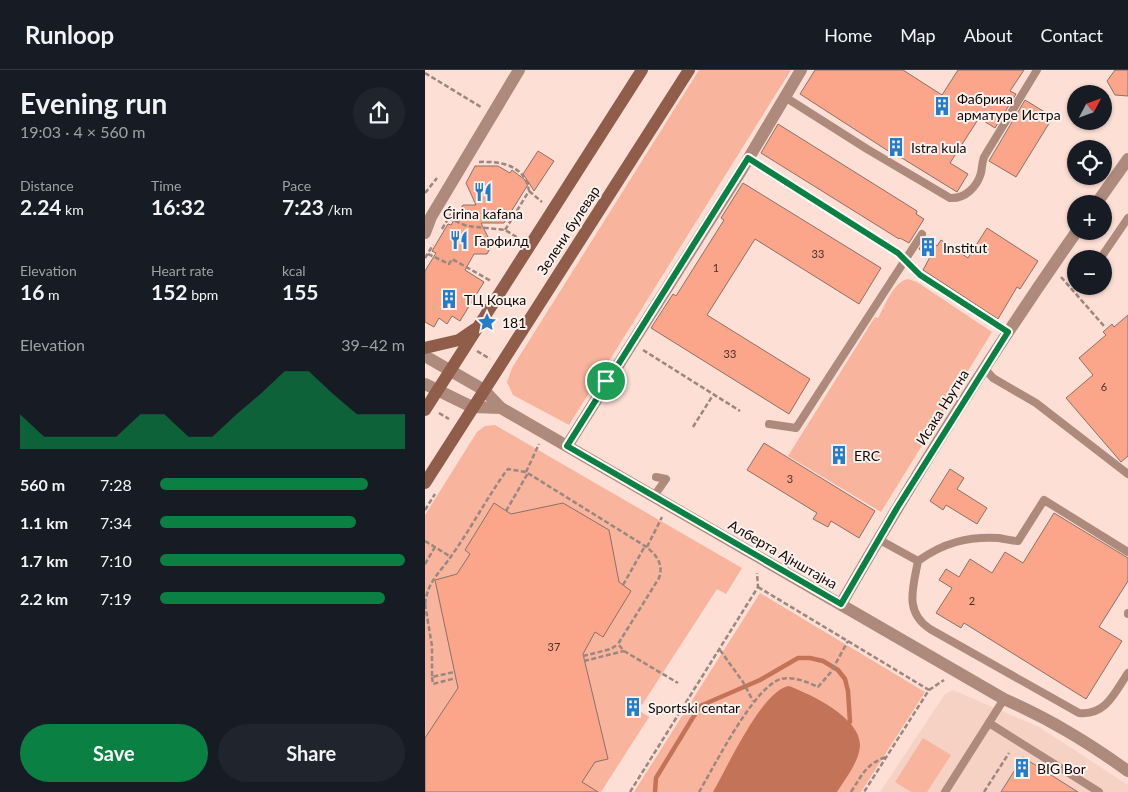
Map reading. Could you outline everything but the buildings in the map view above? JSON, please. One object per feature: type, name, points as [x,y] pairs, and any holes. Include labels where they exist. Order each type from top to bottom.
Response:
[{"type":"street","points":[[425,234],[428,218],[519,70]]},
{"type":"street","name":"Зелени булевар","points":[[425,410],[642,70]]},
{"type":"street","name":"Зелени булевар","points":[[425,483],[689,70]]},
{"type":"street","points":[[567,446],[801,70]]},
{"type":"street","points":[[1102,195],[1128,159]]},
{"type":"street","name":"Исака Њутна","points":[[841,604],[878,540],[984,368],[1071,240]]},
{"type":"street","points":[[425,348],[459,340],[479,326]]},
{"type":"street","points":[[425,356],[484,390],[501,408]]},
{"type":"street","points":[[425,384],[472,407],[501,408]]},
{"type":"street","name":"Алберта Ајнштајна","points":[[501,408],[1003,699],[1045,718],[1085,741],[1128,771]]},
{"type":"lane","points":[[785,97],[867,149],[950,198],[956,198],[962,196],[975,185],[981,173],[984,157],[1037,70]]},
{"type":"lane","points":[[748,158],[898,253],[920,275],[1008,332]]},
{"type":"lane","points":[[1106,250],[1128,218]]},
{"type":"lane","points":[[769,424],[796,428],[923,234]]},
{"type":"lane","points":[[984,368],[993,378],[1036,404],[1128,474]]},
{"type":"lane","points":[[654,496],[666,479],[656,477]]},
{"type":"lane","points":[[1128,552],[1044,500],[1018,541],[982,538],[955,541],[934,550],[918,561],[913,604],[917,619],[930,629],[1079,713],[1089,714],[1103,708],[1128,673]]},
{"type":"lane","points":[[878,540],[918,561]]},
{"type":"lane","points":[[945,792],[1003,699]]},
{"type":"lane","points":[[989,723],[1099,792]]},
{"type":"path","points":[[425,73],[484,108]]},
{"type":"path","points":[[475,164],[480,162],[508,164],[524,177],[529,190],[543,202]]},
{"type":"path","points":[[505,230],[529,190]]},
{"type":"path","points":[[439,236],[453,209]]},
{"type":"path","points":[[449,218],[467,226],[505,230],[520,240]]},
{"type":"path","points":[[425,258],[435,242]]},
{"type":"path","points":[[428,254],[444,263],[449,264],[453,260],[493,282]]},
{"type":"path","points":[[1052,266],[1103,326]]},
{"type":"path","points":[[631,343],[740,411]]},
{"type":"path","points":[[693,428],[713,395]]},
{"type":"path","points":[[507,511],[527,473],[533,457]]},
{"type":"path","points":[[455,678],[433,684],[432,646],[425,604],[426,592],[508,469],[527,473],[646,546],[659,562],[661,573],[618,644],[611,649],[583,656]]},
{"type":"path","points":[[623,585],[664,514],[654,496]]},
{"type":"path","points":[[425,541],[451,557]]},
{"type":"path","points":[[425,564],[435,547]]},
{"type":"path","points":[[630,792],[758,587],[929,690],[864,792]]},
{"type":"path","points":[[699,792],[753,702],[771,684],[782,679],[794,679],[818,687],[831,672],[848,640]]},
{"type":"path","points":[[618,644],[624,651],[678,683]]},
{"type":"path","points":[[720,650],[743,682],[753,702]]},
{"type":"path","points":[[584,661],[624,651]]},
{"type":"path","points":[[432,678],[454,672]]},
{"type":"path","points":[[984,792],[1009,753]]},
{"type":"path","points":[[851,792],[867,767],[874,761],[887,757]]},
{"type":"shaded area","points":[[699,70],[791,70],[569,425],[513,395],[507,382],[512,368]]},
{"type":"shaded area","points":[[908,279],[917,282],[992,332],[881,512],[788,456],[875,317],[878,318],[894,289]]},
{"type":"shaded area","points":[[495,425],[742,568],[726,594],[717,589],[642,705],[632,699],[626,710],[634,715],[638,710],[649,717],[601,792],[425,792],[425,515],[477,432],[485,426]]},
{"type":"shaded area","points":[[760,593],[925,692],[861,792],[634,792]]},
{"type":"shaded area","points":[[789,686],[810,695],[833,709],[853,726],[858,736],[860,746],[857,758],[837,792],[713,792],[746,731],[757,715],[779,691]]},
{"type":"shaded area","name":"BIG Bor","points":[[953,690],[1039,727],[1128,785],[1128,792],[880,792],[945,694]]},
{"type":"shaded area","points":[[923,738],[951,755],[927,792],[911,792],[895,782]]},
{"type":"waterway","points":[[655,792],[656,778],[700,706],[760,680],[798,658],[823,661],[838,670],[845,679],[848,691],[850,722]]},
{"type":"place","name":"Фабрика арматуре Истра","points":[[942,106]]},
{"type":"place","name":"Istra kula","points":[[896,147]]},
{"type":"place","name":"Ćirina kafana","points":[[483,192]]},
{"type":"place","name":"Гарфилд","points":[[459,240]]},
{"type":"place","name":"Institut","points":[[928,247]]},
{"type":"place","name":"ТЦ Коцка","points":[[449,299]]},
{"type":"place","name":"181","points":[[487,322]]},
{"type":"place","name":"ERC","points":[[839,455]]},
{"type":"place","name":"Sportski centar","points":[[633,707]]},
{"type":"place","name":"BIG Bor","points":[[1022,768]]},
{"type":"route","points":[[748,158],[898,253],[920,275],[1008,332],[897,508],[841,604],[567,446],[606,381],[748,158]]}]
